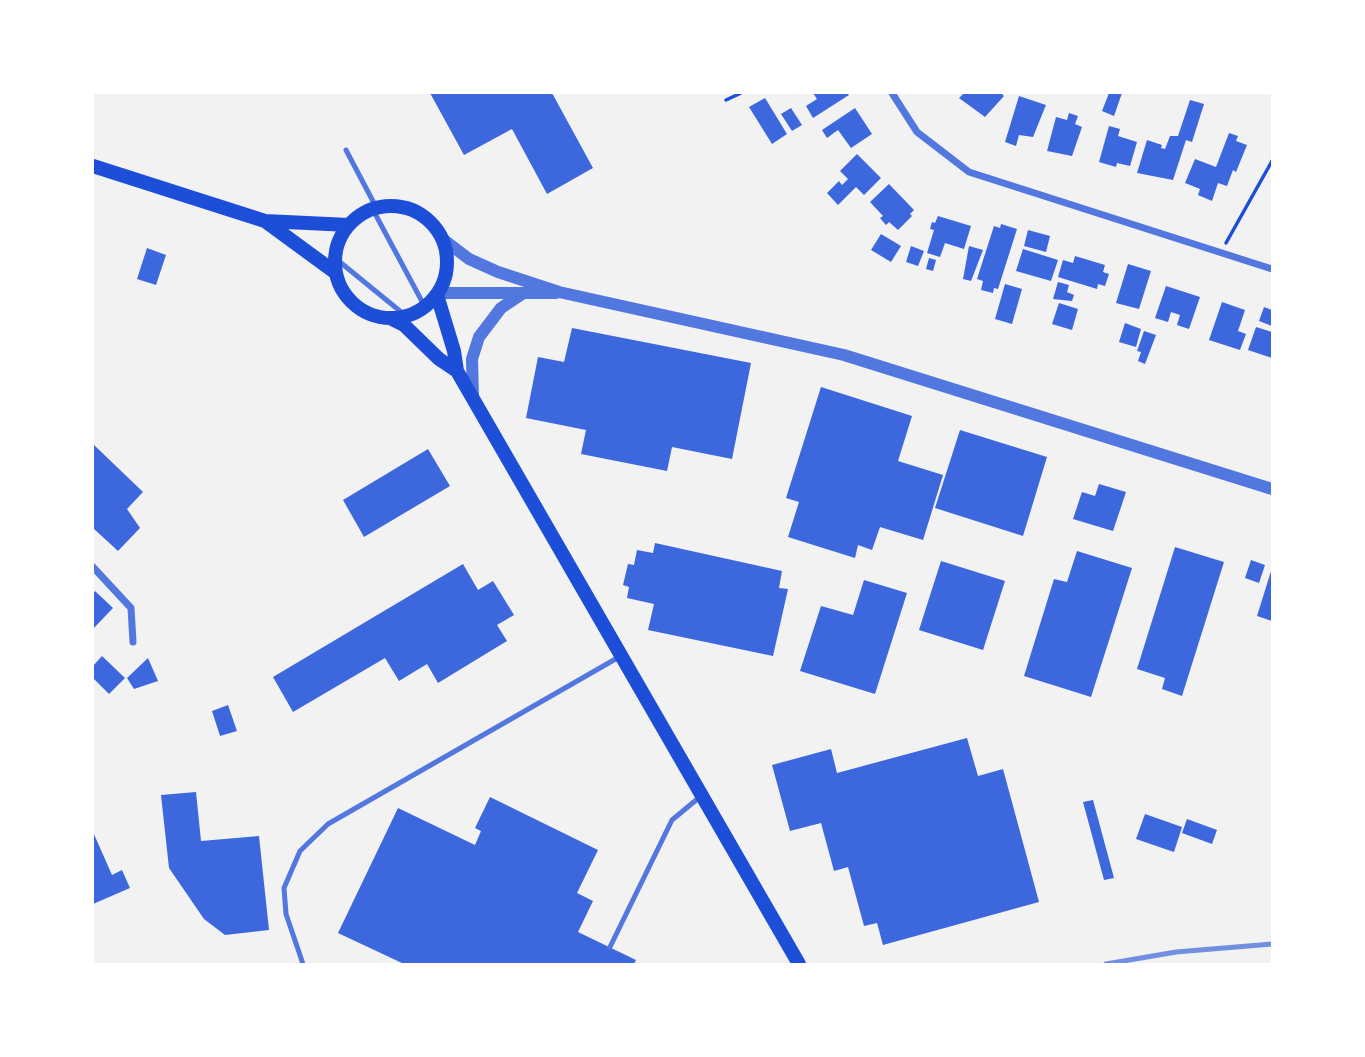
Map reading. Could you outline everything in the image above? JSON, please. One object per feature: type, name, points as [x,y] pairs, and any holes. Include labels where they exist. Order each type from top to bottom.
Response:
[{"type":"main road","points":[[93,166],[265,221],[349,225]]},
{"type":"main road","points":[[390,318],[406,316],[425,307],[437,294],[447,267],[443,240],[437,228],[416,211],[390,205],[374,208],[349,225],[337,246],[335,258],[341,287],[361,310],[404,325],[439,359],[457,371]]},
{"type":"main road","points":[[265,221],[336,273]]},
{"type":"main road","points":[[437,294],[454,351],[457,371],[799,964]]},
{"type":"street","points":[[892,93],[917,132],[969,172],[1272,269]]},
{"type":"street","points":[[443,240],[469,259],[498,272],[559,292],[844,355],[1272,489]]},
{"type":"street","points":[[437,294],[503,290],[523,293],[559,292]]},
{"type":"street","points":[[473,400],[472,359],[479,337],[501,308],[523,293]]},
{"type":"street","points":[[93,567],[131,608],[133,642]]},
{"type":"lane","points":[[346,150],[425,307]]},
{"type":"lane","points":[[335,258],[406,316]]},
{"type":"lane","points":[[303,964],[286,914],[284,888],[300,851],[328,824],[621,656]]},
{"type":"lane","points":[[610,947],[672,820],[702,796]]},
{"type":"path","points":[[726,100],[741,93]]},
{"type":"path","points":[[1222,253],[1229,232],[1240,221],[1272,160]]},
{"type":"building","points":[[430,93],[552,93],[593,168],[547,194],[512,129],[464,155]]},
{"type":"building","points":[[813,93],[849,95],[813,118],[806,106],[817,99]]},
{"type":"building","points":[[964,93],[1001,93],[1004,96],[985,117],[959,98]]},
{"type":"building","points":[[1109,93],[1122,93],[1114,116],[1102,111]]},
{"type":"building","points":[[1019,96],[1046,105],[1033,137],[1019,135],[1016,146],[1005,142]]},
{"type":"building","points":[[765,98],[787,134],[772,144],[749,107]]},
{"type":"building","points":[[1190,100],[1204,104],[1192,142],[1186,140],[1173,180],[1137,173],[1147,140],[1162,145],[1161,148],[1165,149],[1170,136],[1178,136]]},
{"type":"building","points":[[791,108],[802,125],[792,131],[781,114]]},
{"type":"building","points":[[855,108],[872,134],[851,148],[838,130],[827,138],[822,130]]},
{"type":"building","points":[[1069,113],[1078,116],[1075,124],[1082,127],[1072,156],[1047,151],[1056,117],[1067,120]]},
{"type":"building","points":[[1109,126],[1120,129],[1118,136],[1137,142],[1130,166],[1117,163],[1116,167],[1099,162]]},
{"type":"building","points":[[1229,133],[1238,136],[1236,141],[1247,145],[1236,172],[1233,170],[1227,186],[1218,183],[1212,201],[1198,195],[1200,189],[1185,183],[1195,159],[1216,167]]},
{"type":"building","points":[[857,154],[881,178],[864,195],[856,187],[838,205],[827,193],[839,181],[842,185],[848,179],[840,171]]},
{"type":"building","points":[[889,184],[914,210],[910,214],[912,216],[898,230],[889,222],[886,225],[880,218],[883,216],[870,202]]},
{"type":"building","points":[[938,216],[971,226],[964,249],[945,243],[940,257],[927,253],[934,230],[930,229],[932,222],[935,223]]},
{"type":"building","points":[[1001,224],[1017,229],[998,289],[994,288],[993,293],[981,290],[983,281],[977,279],[994,226],[1000,228]]},
{"type":"building","points":[[1028,230],[1050,236],[1046,252],[1024,246]]},
{"type":"building","points":[[881,234],[901,246],[891,262],[871,250]]},
{"type":"building","points":[[911,246],[924,251],[918,266],[906,262]]},
{"type":"building","points":[[969,246],[983,250],[971,281],[963,279]]},
{"type":"building","points":[[147,248],[166,255],[156,285],[137,279]]},
{"type":"building","points":[[1023,249],[1058,260],[1051,281],[1016,271]]},
{"type":"building","points":[[1075,256],[1105,265],[1103,272],[1109,274],[1105,286],[1098,284],[1097,289],[1058,277],[1063,260],[1073,263]]},
{"type":"building","points":[[929,258],[936,260],[933,271],[926,269]]},
{"type":"building","points":[[1128,264],[1151,271],[1139,309],[1116,303]]},
{"type":"building","points":[[1058,282],[1069,285],[1067,292],[1074,295],[1072,301],[1053,299]]},
{"type":"building","points":[[1005,284],[1022,289],[1012,324],[995,319]]},
{"type":"building","points":[[1166,286],[1200,297],[1189,329],[1177,325],[1180,315],[1171,312],[1168,322],[1155,318]]},
{"type":"building","points":[[1222,302],[1245,310],[1238,331],[1246,334],[1240,350],[1209,340]]},
{"type":"building","points":[[1059,303],[1078,309],[1072,330],[1052,324]]},
{"type":"building","points":[[1264,307],[1272,310],[1272,326],[1259,321]]},
{"type":"building","points":[[1125,323],[1141,329],[1136,347],[1119,342]]},
{"type":"building","points":[[1256,327],[1272,332],[1272,358],[1248,350]]},
{"type":"building","points":[[572,328],[751,363],[732,459],[672,447],[667,471],[581,454],[586,430],[526,418],[538,357],[564,362]]},
{"type":"building","points":[[1144,331],[1156,335],[1145,364],[1138,361],[1141,352],[1137,351]]},
{"type":"building","points":[[821,387],[912,416],[898,461],[943,475],[923,540],[880,527],[872,550],[858,545],[855,558],[788,537],[799,502],[786,498]]},
{"type":"building","points":[[960,430],[1047,457],[1023,536],[935,508]]},
{"type":"building","points":[[93,444],[143,492],[127,509],[140,528],[118,551],[93,528]]},
{"type":"building","points":[[428,449],[450,486],[364,537],[343,500]]},
{"type":"building","points":[[1099,484],[1126,492],[1113,531],[1073,519],[1082,492],[1095,496]]},
{"type":"building","points":[[655,543],[782,571],[779,588],[788,589],[773,656],[648,630],[654,604],[627,598],[629,587],[623,585],[628,564],[634,565],[637,550],[653,553]]},
{"type":"building","points":[[1175,547],[1224,562],[1182,696],[1162,689],[1165,678],[1137,669]]},
{"type":"building","points":[[1077,551],[1132,568],[1091,697],[1024,676],[1054,579],[1067,582]]},
{"type":"building","points":[[1251,560],[1265,565],[1259,583],[1245,578]]},
{"type":"building","points":[[941,561],[1005,581],[983,650],[919,630]]},
{"type":"building","points":[[463,564],[478,590],[493,581],[514,615],[497,625],[507,641],[438,683],[427,664],[399,681],[385,658],[293,712],[273,677]]},
{"type":"building","points":[[1272,568],[1272,621],[1257,616]]},
{"type":"building","points":[[864,580],[907,593],[875,694],[800,671],[821,606],[853,615]]},
{"type":"building","points":[[95,591],[113,608],[93,629],[93,594]]},
{"type":"building","points":[[102,656],[125,678],[109,694],[93,678],[93,666]]},
{"type":"building","points":[[148,658],[158,681],[134,689],[127,678]]},
{"type":"building","points":[[228,705],[237,731],[220,736],[212,711]]},
{"type":"building","points":[[967,738],[978,776],[1003,769],[1039,902],[883,945],[877,923],[864,926],[848,867],[834,871],[821,823],[790,831],[772,765],[831,749],[837,773]]},
{"type":"building","points":[[196,792],[201,841],[259,836],[269,930],[225,935],[204,919],[169,868],[161,795]]},
{"type":"building","points":[[490,797],[598,850],[577,893],[593,901],[578,932],[636,960],[634,964],[404,964],[338,933],[398,808],[475,845],[481,831],[475,828]]},
{"type":"building","points":[[1093,800],[1114,878],[1104,880],[1083,802]]},
{"type":"building","points":[[1145,814],[1182,827],[1174,852],[1136,839]]},
{"type":"building","points":[[1187,819],[1217,830],[1212,844],[1182,833]]},
{"type":"building","points":[[93,832],[112,875],[122,870],[130,888],[93,904]]},
{"type":"railway","points":[[1106,964],[1176,952],[1272,944]]}]
